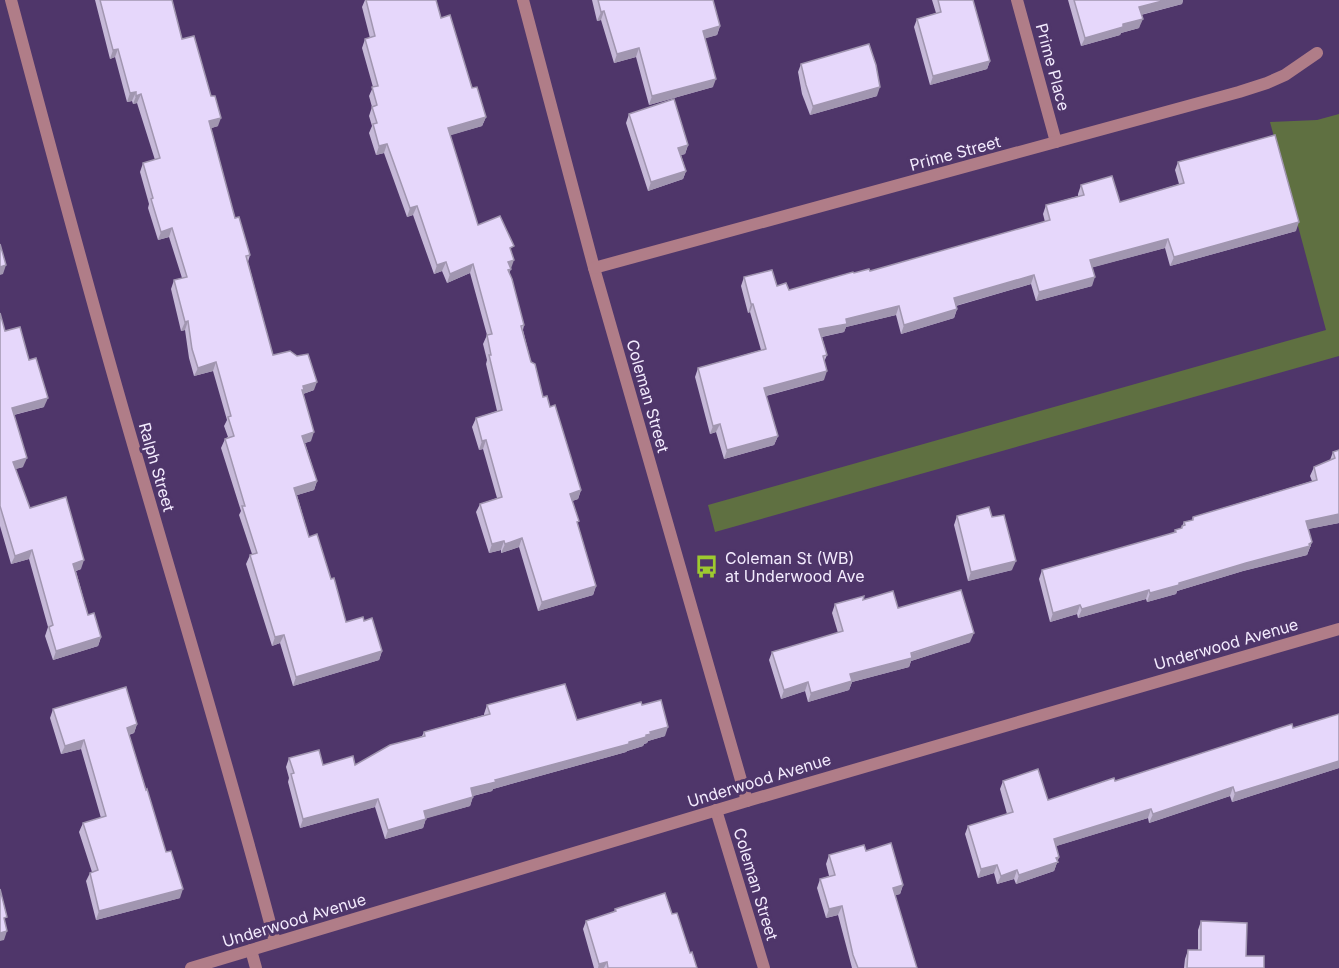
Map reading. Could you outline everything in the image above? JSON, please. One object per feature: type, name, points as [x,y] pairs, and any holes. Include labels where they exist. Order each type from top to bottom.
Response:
[{"type":"street","name":"Ralph Street","points":[[11,0],[61,188],[275,942]]},
{"type":"street","name":"Coleman Street","points":[[524,0],[594,268],[747,801]]},
{"type":"street","name":"Prime Place","points":[[1017,0],[1056,142]]},
{"type":"street","name":"Prime Street","points":[[594,268],[1239,92],[1286,75],[1317,53]]},
{"type":"street","name":"Underwood Avenue","points":[[191,968],[716,810],[1339,628]]},
{"type":"street","name":"Coleman Street","points":[[716,810],[764,968]]},
{"type":"street","points":[[251,950],[256,968]]},
{"type":"green space","points":[[1339,114],[1339,356],[715,532],[708,505],[1326,330],[1270,122],[1317,120]]},
{"type":"building","points":[[100,0],[172,0],[182,39],[194,36],[211,96],[215,96],[221,118],[209,121],[235,218],[239,217],[250,255],[246,256],[273,355],[290,351],[297,356],[308,354],[317,382],[303,386],[304,390],[302,390],[314,432],[302,436],[317,481],[294,488],[309,537],[317,534],[331,579],[334,578],[346,622],[363,617],[364,621],[372,618],[382,651],[296,677],[284,635],[275,637],[250,555],[257,553],[225,439],[234,436],[228,417],[231,416],[216,362],[198,368],[192,349],[188,321],[185,322],[174,280],[187,277],[172,228],[161,232],[143,163],[160,158],[141,94],[136,96],[136,92],[130,93],[118,49],[113,50]]},
{"type":"building","points":[[366,0],[436,0],[441,18],[450,15],[472,88],[477,87],[486,117],[448,128],[478,225],[500,216],[514,246],[510,248],[514,260],[508,262],[511,269],[508,270],[524,325],[521,326],[531,362],[535,364],[543,397],[547,396],[550,407],[555,405],[581,490],[570,494],[596,586],[542,602],[522,538],[505,544],[504,541],[492,544],[480,504],[502,497],[486,440],[482,441],[476,418],[502,410],[489,355],[491,355],[487,335],[492,334],[473,264],[450,274],[446,262],[437,265],[417,206],[410,208],[387,144],[379,146],[373,124],[377,123],[372,107],[377,105],[372,87],[378,86],[365,39],[375,36]]},
{"type":"building","points":[[598,0],[713,0],[720,26],[703,31],[716,79],[652,96],[639,48],[617,54],[604,11],[601,12]]},
{"type":"building","points":[[938,0],[973,0],[990,61],[933,76],[917,19],[941,12]]},
{"type":"building","points":[[1074,0],[1166,0],[1139,7],[1143,19],[1085,38]]},
{"type":"building","points":[[869,44],[880,87],[813,106],[801,64]]},
{"type":"building","points":[[674,99],[688,145],[678,148],[686,171],[651,182],[629,114]]},
{"type":"building","points":[[1275,135],[1299,222],[1174,257],[1168,239],[1090,260],[1095,277],[1039,292],[1034,275],[954,298],[957,309],[904,325],[899,306],[846,319],[847,324],[819,329],[827,355],[823,356],[827,371],[764,388],[778,436],[727,450],[720,424],[713,426],[698,368],[766,349],[744,277],[772,270],[777,286],[786,283],[789,290],[853,272],[869,269],[870,271],[1050,220],[1046,205],[1084,195],[1081,185],[1112,176],[1120,202],[1184,183],[1178,162]]},
{"type":"building","points":[[0,244],[6,265],[0,267]]},
{"type":"building","points":[[0,313],[5,331],[20,327],[29,360],[36,358],[48,398],[12,408],[27,458],[13,462],[30,508],[66,497],[84,560],[73,564],[88,615],[94,613],[101,637],[56,651],[49,627],[53,625],[32,550],[15,556],[0,506]]},
{"type":"building","points":[[1339,450],[1339,514],[1306,521],[1312,542],[1310,546],[1150,593],[1149,590],[1082,609],[1080,605],[1053,613],[1042,570],[1176,532],[1175,530],[1185,525],[1184,522],[1193,520],[1193,517],[1317,480],[1314,467],[1335,458],[1333,452]]},
{"type":"building","points":[[989,507],[992,517],[1004,515],[1016,561],[971,572],[957,516]]},
{"type":"building","points":[[961,590],[974,633],[911,653],[912,658],[850,674],[852,681],[811,693],[808,682],[784,690],[772,652],[843,631],[835,604],[864,596],[863,600],[893,591],[898,608]]},
{"type":"building","points":[[565,684],[577,720],[641,702],[642,705],[661,700],[668,727],[650,732],[651,734],[646,737],[629,742],[629,744],[471,788],[473,797],[424,811],[426,819],[388,830],[378,799],[303,819],[289,758],[319,750],[323,765],[353,756],[355,765],[390,745],[425,736],[424,732],[490,714],[487,705]]},
{"type":"building","points":[[126,687],[137,724],[127,728],[166,852],[171,851],[183,889],[99,911],[90,873],[98,870],[83,823],[106,816],[84,740],[65,746],[53,709]]},
{"type":"building","points":[[1339,714],[1339,761],[1235,793],[1233,787],[1153,814],[1151,809],[1054,839],[1059,857],[1056,858],[1058,862],[1019,875],[1017,870],[1001,876],[997,865],[981,869],[968,826],[1013,812],[1003,781],[1038,769],[1048,800],[1292,724],[1293,728]]},
{"type":"building","points":[[891,843],[903,885],[893,888],[917,968],[858,968],[842,906],[829,909],[820,879],[835,875],[829,855],[864,845],[866,851]]},
{"type":"building","points":[[0,889],[7,917],[4,918],[7,931],[0,933]]},
{"type":"building","points":[[665,893],[672,914],[677,913],[697,968],[608,968],[607,962],[599,964],[586,921]]},
{"type":"building","points":[[1201,921],[1247,923],[1246,956],[1264,956],[1264,968],[1187,968],[1188,950],[1201,950]]},
{"type":"place","name":"Coleman St (WB) at Underwood Ave","points":[[707,567]]}]
